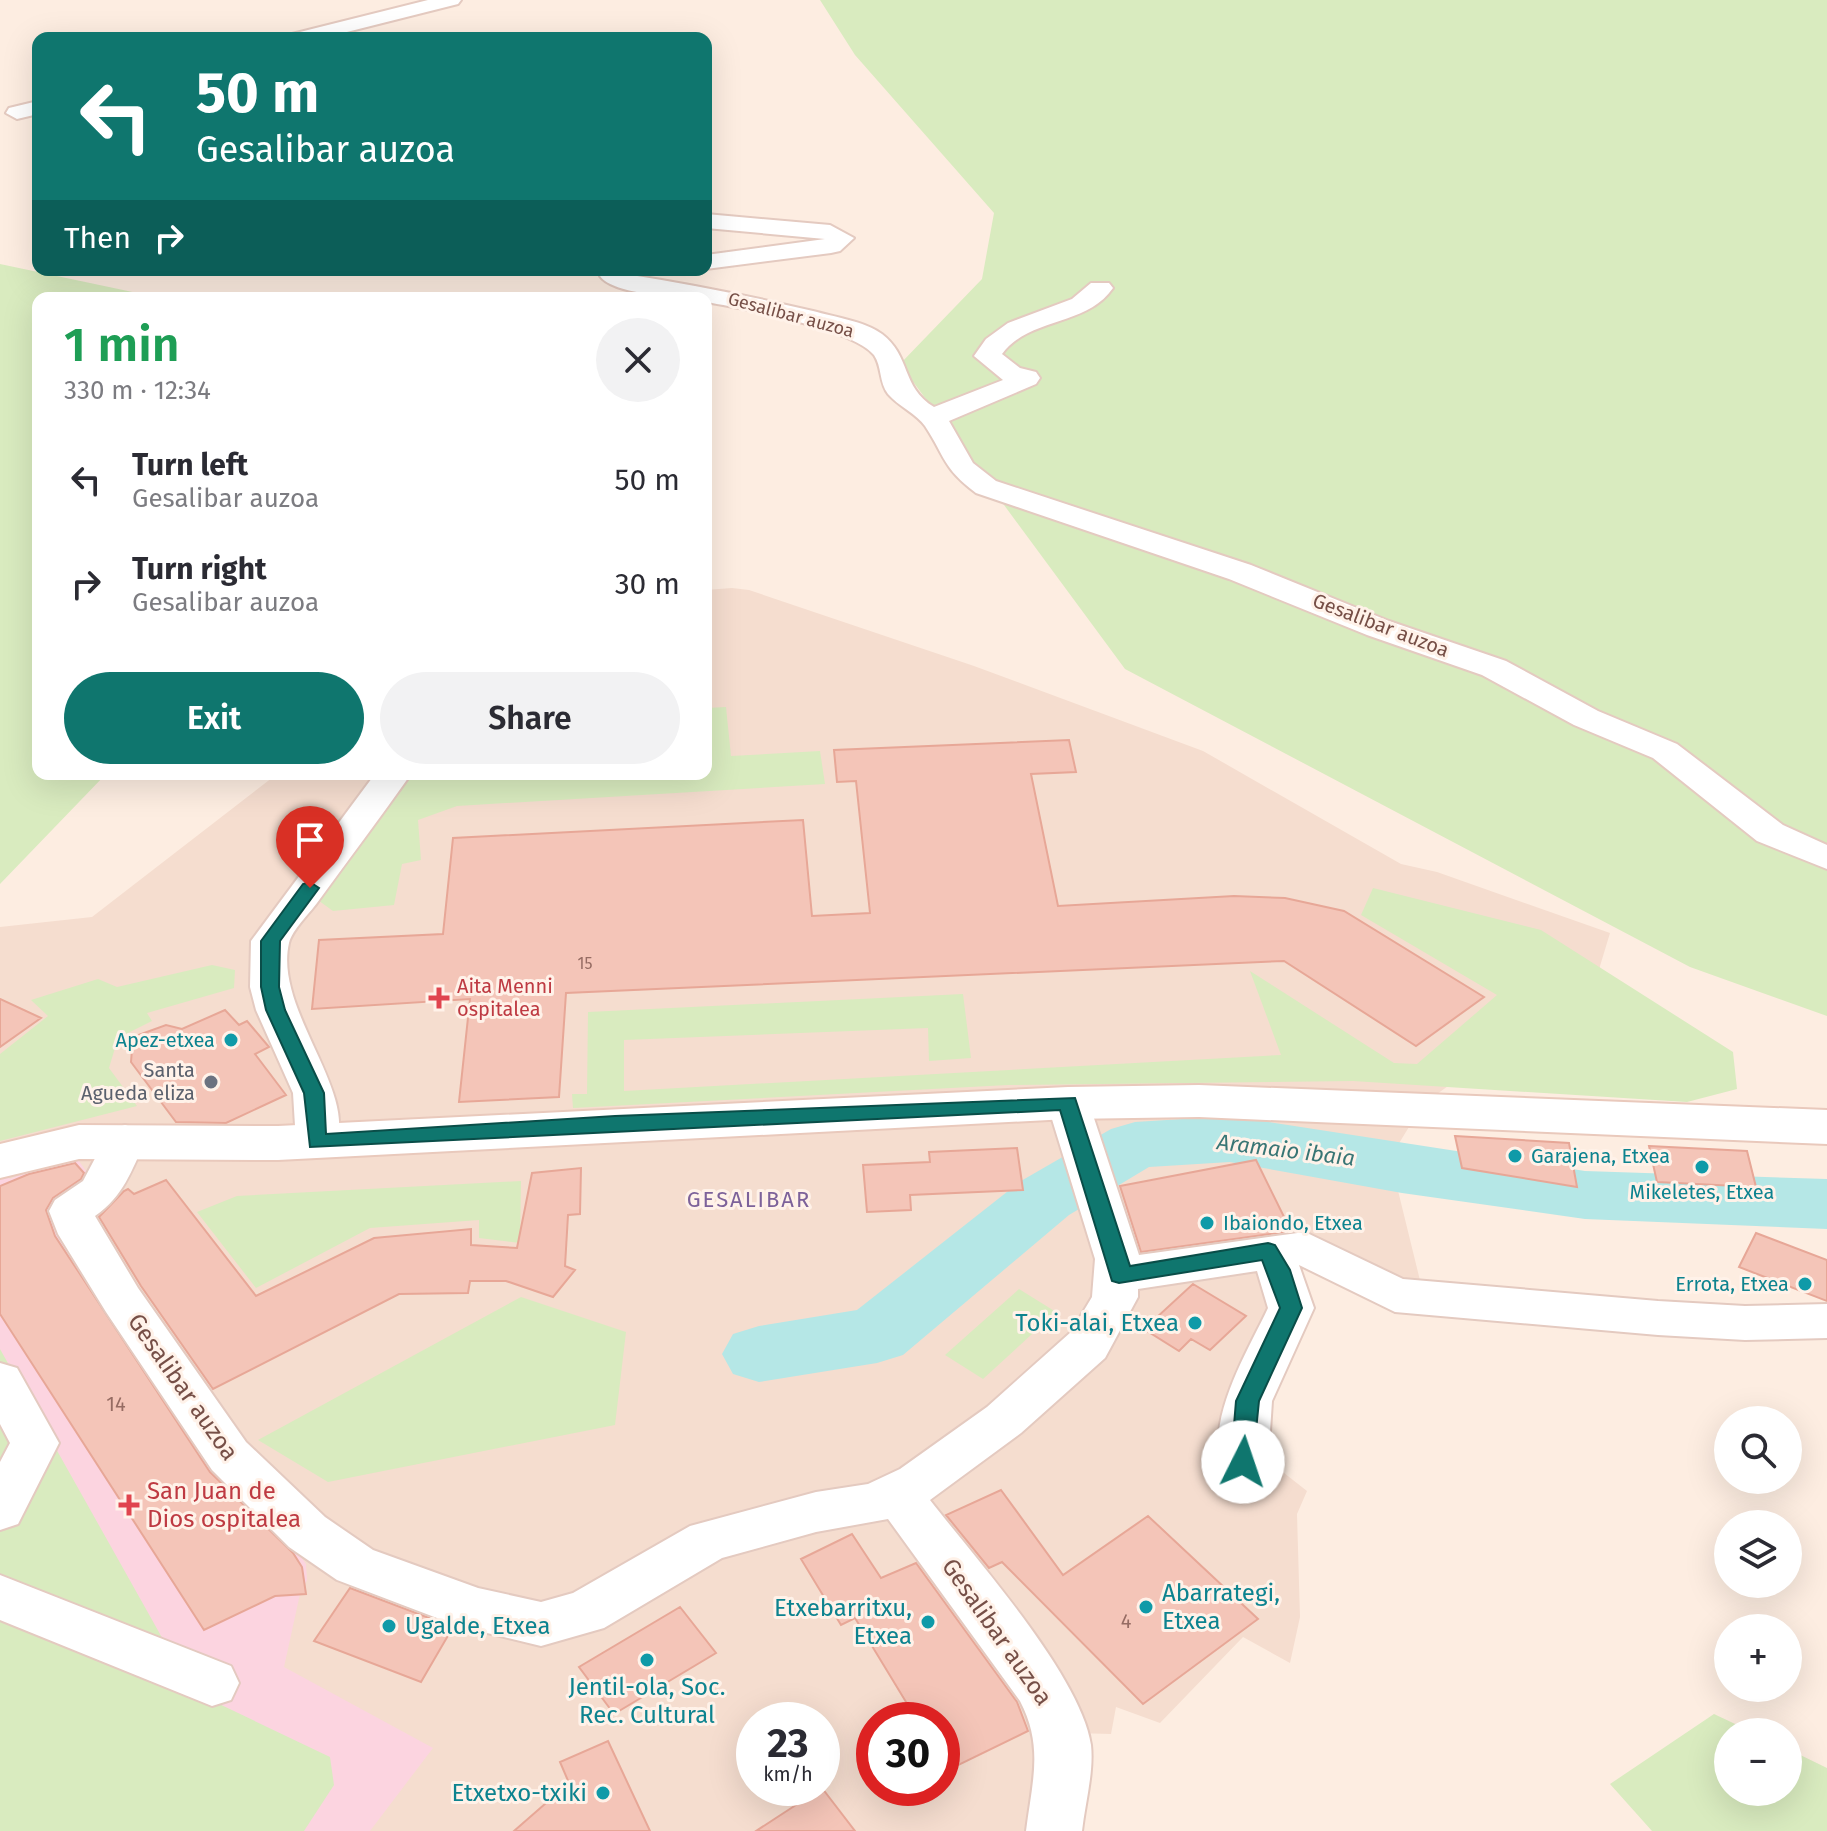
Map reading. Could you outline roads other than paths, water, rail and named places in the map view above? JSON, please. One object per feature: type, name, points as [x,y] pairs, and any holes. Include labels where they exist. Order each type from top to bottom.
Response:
[{"type":"main road","points":[[0,1161],[79,1142],[125,1140],[230,1145],[317,1142],[615,1123],[1075,1122],[1199,1101],[1827,1127]]},
{"type":"street","points":[[323,32],[451,0]]},
{"type":"street","name":"Gesalibar auzoa","points":[[712,222],[830,232],[842,238],[831,246],[712,261]]},
{"type":"street","name":"Gesalibar auzoa","points":[[612,276],[617,280],[690,292]]},
{"type":"street","points":[[934,418],[963,402],[999,395],[1026,378],[1010,374],[987,356],[996,342],[1029,322],[1078,306],[1100,288]]},
{"type":"street","name":"Gesalibar auzoa","points":[[712,296],[864,335],[888,354],[897,388],[917,408],[934,418],[961,468],[986,487],[1240,572],[1378,628],[1494,668],[1586,718],[1665,751],[1770,833],[1827,858]]},
{"type":"street","points":[[317,1142],[314,1093],[276,1010],[270,987],[270,941],[389,780]]},
{"type":"street","points":[[1075,1122],[1118,1259],[1119,1275],[1286,1249],[1395,1295],[1658,1318],[1745,1323],[1827,1321]]},
{"type":"street","name":"Gesalibar auzoa","points":[[125,1140],[100,1191],[71,1211],[80,1234],[229,1456],[307,1532],[355,1565],[476,1610],[541,1624],[586,1612],[708,1541],[816,1512],[875,1503],[918,1483],[1004,1420],[1088,1345],[1115,1297],[1119,1275]]},
{"type":"street","points":[[1243,1462],[1248,1401],[1291,1308],[1279,1270],[1286,1249]]},
{"type":"street","points":[[0,1381],[35,1443],[0,1510]]},
{"type":"street","name":"Gesalibar auzoa","points":[[897,1493],[1039,1684],[1059,1722],[1064,1749],[1054,1831]]},
{"type":"street","points":[[0,1597],[212,1683]]},
{"type":"waterway","name":"Aramaio ibaia","points":[[759,1354],[877,1335],[1045,1198],[1135,1145],[1230,1139],[1402,1169],[1585,1195],[1827,1204]]},
{"type":"place","name":"Aita Menni ospitalea","points":[[439,998]]},
{"type":"place","name":"Apez-etxea","points":[[231,1040]]},
{"type":"place","name":"Santa Agueda eliza","points":[[211,1082]]},
{"type":"place","name":"Garajena, Etxea","points":[[1515,1156]]},
{"type":"place","name":"Mikeletes, Etxea","points":[[1702,1167]]},
{"type":"place","name":"Ibaiondo, Etxea","points":[[1207,1223]]},
{"type":"place","name":"Errota, Etxea","points":[[1805,1284]]},
{"type":"place","name":"Toki-alai, Etxea","points":[[1195,1323]]},
{"type":"place","name":"San Juan de Dios ospitalea","points":[[129,1505]]},
{"type":"place","name":"Abarrategi, Etxea","points":[[1146,1607]]},
{"type":"place","name":"Etxebarritxu, Etxea","points":[[928,1622]]},
{"type":"place","name":"Ugalde, Etxea","points":[[389,1626]]},
{"type":"place","name":"Jentil-ola, Soc. Rec. Cultural","points":[[647,1660]]},
{"type":"place","name":"Etxetxo-txiki","points":[[603,1793]]},
{"type":"district","name":"GESALIBAR","points":[[749,1199]]}]
